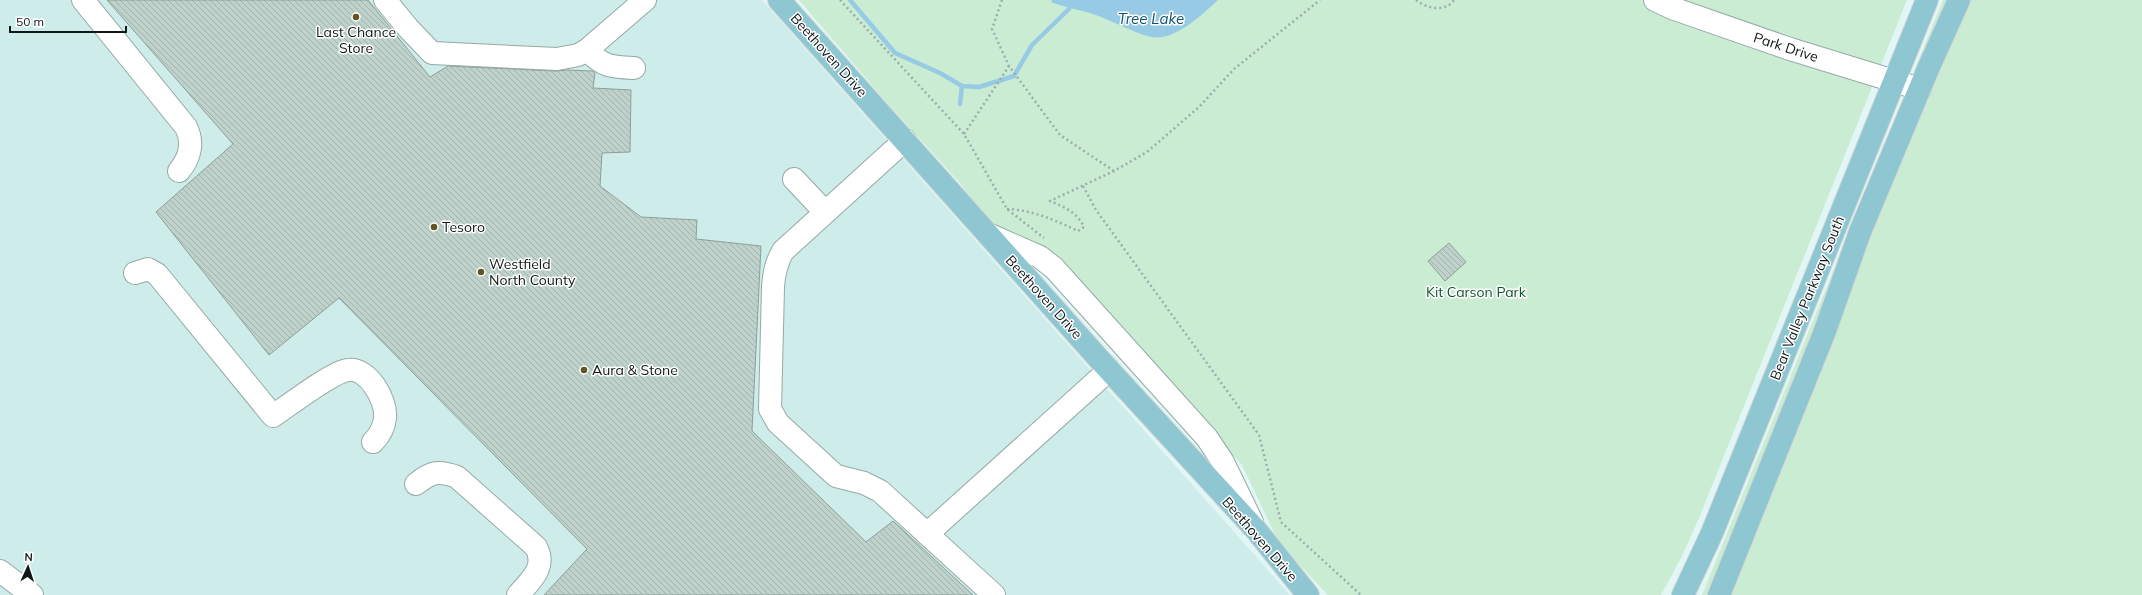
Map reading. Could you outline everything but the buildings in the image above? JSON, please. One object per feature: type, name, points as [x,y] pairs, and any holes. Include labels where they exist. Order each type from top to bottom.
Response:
[{"type":"main road","name":"Beethoven Drive","points":[[779,0],[1109,370],[1256,530],[1308,595]]},
{"type":"main road","name":"Bear Valley Parkway South","points":[[1683,595],[1712,533],[1928,0]]},
{"type":"main road","name":"Bear Valley Parkway South","points":[[1719,595],[1825,331],[1860,232],[1959,0]]},
{"type":"street","points":[[83,0],[186,127],[190,140],[189,154],[179,171]]},
{"type":"street","points":[[385,0],[426,50],[437,54],[557,59],[578,55],[587,50],[645,0]]},
{"type":"street","name":"Park Drive","points":[[1655,0],[1672,8],[1790,49],[1920,89]]},
{"type":"street","points":[[587,50],[597,61],[607,66],[634,68]]},
{"type":"street","points":[[905,140],[783,251],[776,264],[773,287],[770,409],[778,423],[836,476],[864,483],[880,491],[994,595]]},
{"type":"street","points":[[794,179],[825,212]]},
{"type":"street","points":[[988,234],[1040,257],[1054,268],[1207,438],[1223,462],[1256,530]]},
{"type":"street","points":[[135,273],[148,269],[157,274],[273,416],[343,371],[359,371],[367,376],[381,399],[385,417],[381,432],[373,442]]},
{"type":"street","points":[[927,534],[1109,370]]},
{"type":"street","points":[[416,484],[432,473],[448,474],[457,477],[536,547],[540,555],[538,570],[518,595]]},
{"type":"street","points":[[0,571],[32,595]]},
{"type":"path","points":[[840,0],[964,134],[1007,209],[1020,210],[1055,220],[1078,231],[1084,227],[1081,221],[1068,208],[1050,201],[1114,171],[1147,152],[1199,107],[1234,69],[1320,0]]},
{"type":"path","points":[[1002,0],[992,29],[1009,66],[1060,135],[1114,171]]},
{"type":"path","points":[[1416,0],[1423,6],[1436,9],[1451,4],[1454,0]]},
{"type":"path","points":[[964,134],[1009,66]]},
{"type":"path","points":[[1083,186],[1101,216],[1259,435],[1281,522],[1362,595]]},
{"type":"shaded area","name":"Westfield North County","points":[[0,0],[762,0],[1290,595],[0,595]]},
{"type":"green space","name":"Kit Carson Park","points":[[799,0],[1907,0],[1699,518],[1682,556],[1661,595],[1328,595],[1279,543],[1242,465],[1062,267],[992,229],[960,183],[889,105]]},
{"type":"green space","points":[[1943,0],[2142,0],[2142,595],[1702,595]]},
{"type":"water","name":"Tree Lake","points":[[1052,0],[1218,0],[1186,27],[1167,36],[1157,37],[1141,34],[1095,15],[1051,2]]},
{"type":"waterway","points":[[850,0],[895,53],[940,73],[962,86],[979,87],[1014,76],[1032,45],[1069,9]]},
{"type":"waterway","points":[[960,104],[962,86]]},
{"type":"place","name":"Last Chance Store","points":[[356,17]]},
{"type":"place","name":"Tesoro","points":[[434,227]]},
{"type":"place","name":"Westfield North County","points":[[481,272]]},
{"type":"place","name":"Aura & Stone","points":[[584,370]]}]
